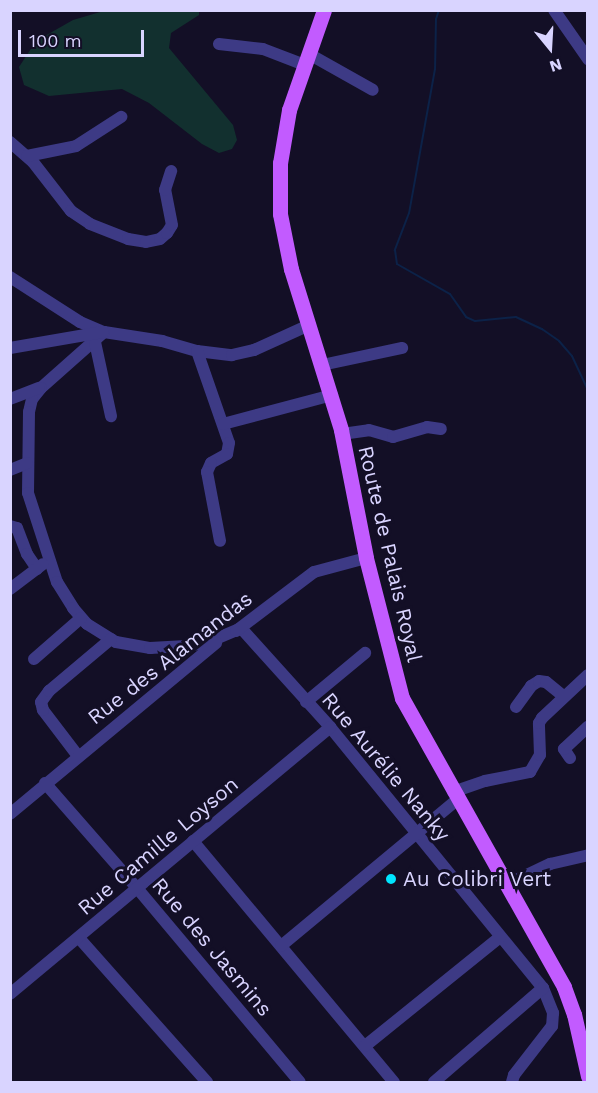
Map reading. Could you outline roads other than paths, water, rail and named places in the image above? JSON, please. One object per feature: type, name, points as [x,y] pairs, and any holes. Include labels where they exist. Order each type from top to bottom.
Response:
[{"type":"main road","name":"Route de Palais Royal","points":[[324,10],[289,110],[280,163],[280,214],[291,269],[332,395],[342,434],[366,558],[402,698],[564,987],[574,1014],[588,1076]]},
{"type":"street","points":[[554,10],[588,59]]},
{"type":"street","points":[[219,44],[263,49],[307,59],[373,90]]},
{"type":"street","points":[[27,156],[76,146],[121,117]]},
{"type":"street","points":[[10,142],[27,156],[71,211],[90,224],[128,239],[146,242],[160,239],[168,233],[172,225],[165,190],[171,171]]},
{"type":"street","points":[[10,277],[80,322],[104,332],[162,341],[197,351],[232,355],[254,350],[309,325]]},
{"type":"street","points":[[104,332],[40,388],[32,399],[29,412],[28,493],[57,582],[81,618],[111,639],[150,648],[186,646],[206,643],[241,628]]},
{"type":"street","points":[[10,348],[104,332]]},
{"type":"street","points":[[94,342],[111,416]]},
{"type":"street","points":[[322,365],[402,348]]},
{"type":"street","points":[[197,351],[223,424],[229,450],[223,458],[211,463],[207,472],[220,541]]},
{"type":"street","points":[[10,399],[40,388]]},
{"type":"street","points":[[223,424],[332,395]]},
{"type":"street","points":[[342,434],[369,430],[393,437],[427,427],[441,429]]},
{"type":"street","points":[[10,470],[27,463]]},
{"type":"street","points":[[10,526],[17,528],[27,554],[37,569]]},
{"type":"street","name":"Rue des Alamandas","points":[[10,814],[204,651],[241,628],[314,572],[366,558]]},
{"type":"street","points":[[10,589],[49,560]]},
{"type":"street","points":[[34,660],[81,618]]},
{"type":"street","name":"Rue Aurélie Nanky","points":[[241,628],[330,727],[543,988],[553,1013],[552,1026],[514,1074],[512,1083]]},
{"type":"street","points":[[78,756],[43,710],[41,702],[49,691],[111,639]]},
{"type":"street","points":[[306,702],[365,653]]},
{"type":"street","points":[[281,946],[418,832],[455,796],[477,783],[530,772],[540,755],[539,723],[563,696],[588,675]]},
{"type":"street","points":[[516,707],[531,686],[539,681],[546,682],[563,696]]},
{"type":"street","name":"Rue Camille Loyson","points":[[10,994],[330,727]]},
{"type":"street","points":[[570,758],[564,749],[588,727]]},
{"type":"street","name":"Rue des Jasmins","points":[[45,783],[137,888],[300,1083]]},
{"type":"street","points":[[193,841],[394,1083]]},
{"type":"street","points":[[508,884],[550,864],[588,855]]},
{"type":"street","points":[[365,1046],[500,937]]},
{"type":"street","points":[[79,938],[207,1083]]},
{"type":"street","points":[[434,1083],[543,988]]},
{"type":"waterway","points":[[439,10],[436,19],[435,69],[409,213],[395,250],[397,264],[450,294],[466,317],[475,321],[516,317],[542,329],[559,341],[572,356],[588,390]]},
{"type":"place","name":"Au Colibri Vert","points":[[391,879]]}]
